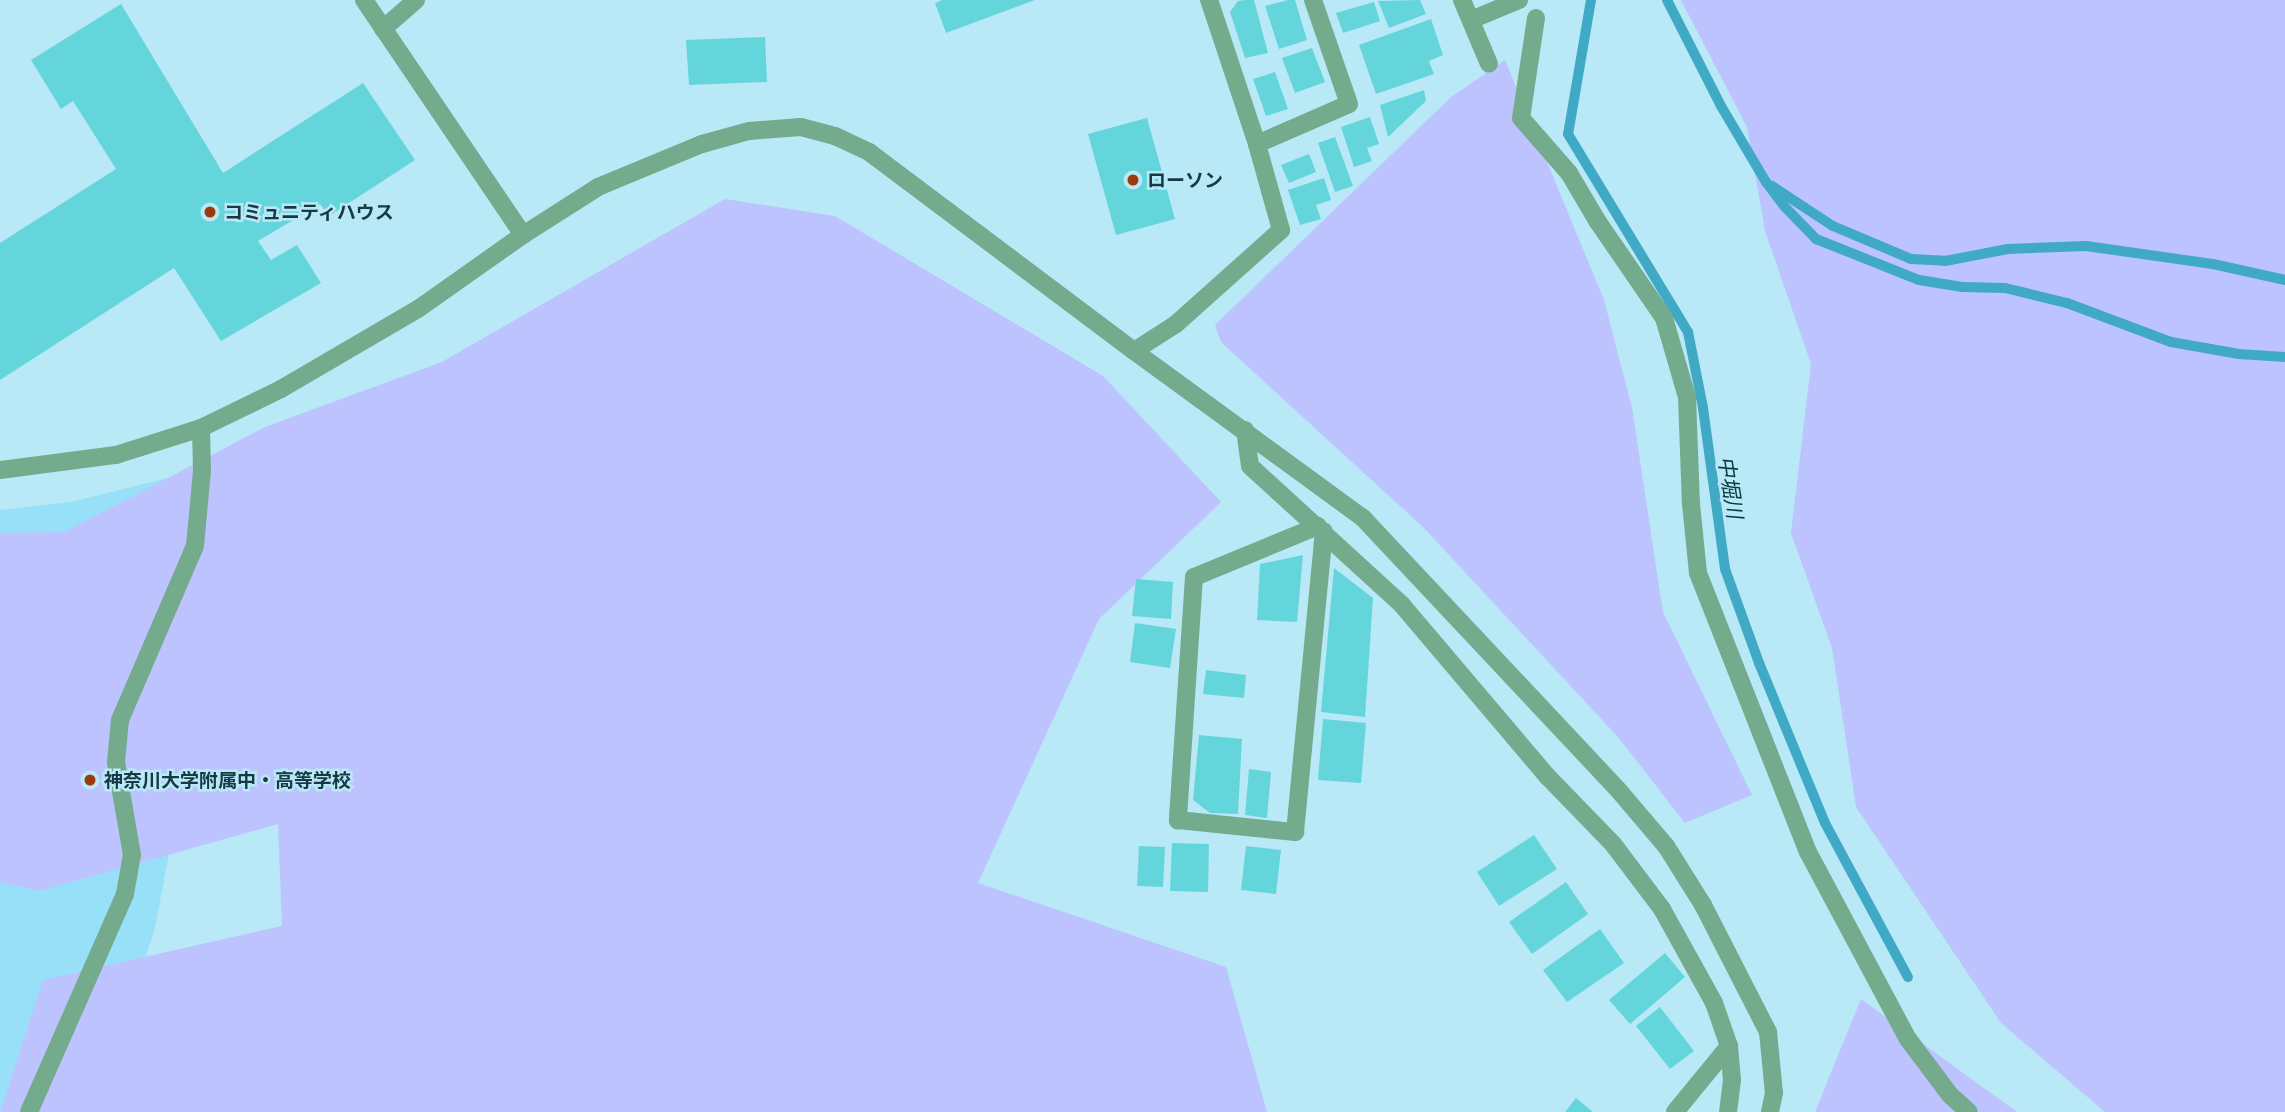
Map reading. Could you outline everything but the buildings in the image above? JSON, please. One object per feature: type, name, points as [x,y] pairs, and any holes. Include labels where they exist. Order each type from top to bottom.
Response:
[{"type":"street","points":[[364,0],[523,235]]},
{"type":"street","points":[[383,29],[416,0]]},
{"type":"street","points":[[1134,351],[1176,324],[1281,230],[1257,144],[1209,0]]},
{"type":"street","points":[[1257,144],[1349,104],[1313,0]]},
{"type":"street","points":[[1462,0],[1489,64]]},
{"type":"street","points":[[1471,20],[1519,0]]},
{"type":"street","points":[[1536,18],[1521,118],[1569,173],[1598,222],[1664,318],[1687,397],[1698,573],[1808,852],[1908,1040],[1950,1095],[1969,1112]]},
{"type":"street","points":[[0,470],[116,455],[201,428],[281,389],[418,309],[523,235],[598,187],[702,144],[749,131],[801,127],[835,136],[869,152],[1134,351],[1362,517],[1620,792],[1666,846],[1703,905],[1768,1032],[1774,1093],[1770,1112]]},
{"type":"street","points":[[29,1112],[125,894],[132,855],[116,762],[120,720],[195,545],[202,470],[201,428]]},
{"type":"street","points":[[1245,430],[1250,466],[1321,528],[1402,605],[1548,778],[1614,844],[1662,908],[1714,1003],[1729,1046],[1732,1080],[1728,1112]]},
{"type":"street","points":[[1321,528],[1295,832],[1178,820],[1194,577],[1321,528]]},
{"type":"street","points":[[1675,1112],[1729,1046]]},
{"type":"shaded area","points":[[1681,0],[2285,0],[2285,1112],[2105,1112],[2001,1023],[1856,807],[1832,648],[1791,533],[1811,364],[1765,231],[1747,127]]},
{"type":"shaded area","points":[[1505,60],[1604,300],[1632,408],[1663,612],[1752,795],[1685,823],[1618,737],[1424,528],[1221,342],[1215,325],[1450,98]]},
{"type":"shaded area","points":[[725,199],[835,216],[1103,376],[1221,502],[1099,619],[978,883],[1226,967],[1267,1112],[0,1112],[43,980],[282,926],[278,824],[39,891],[0,882],[0,533],[65,532],[265,427],[442,362]]},
{"type":"shaded area","name":"神奈川大学附属中・高等学校","points":[[261,455],[173,833],[154,932],[92,1112],[0,1112],[0,510],[71,502]]},
{"type":"shaded area","points":[[1861,999],[2017,1112],[1815,1112]]},
{"type":"waterway","name":"中堀川","points":[[1591,0],[1568,134],[1688,332],[1703,408],[1725,569],[1759,663],[1825,823],[1908,977]]},
{"type":"waterway","points":[[1667,0],[1721,106],[1766,182],[1784,206],[1816,239],[1919,280],[1962,287],[2005,288],[2067,303],[2171,342],[2239,354],[2285,357]]},
{"type":"waterway","points":[[1772,186],[1833,226],[1911,259],[1945,261],[2008,249],[2086,246],[2213,264],[2285,280]]},
{"type":"place","name":"ローソン","points":[[1133,180]]},
{"type":"place","name":"コミュニティハウス","points":[[210,212]]},
{"type":"place","name":"神奈川大学附属中・高等学校","points":[[90,780]]}]
